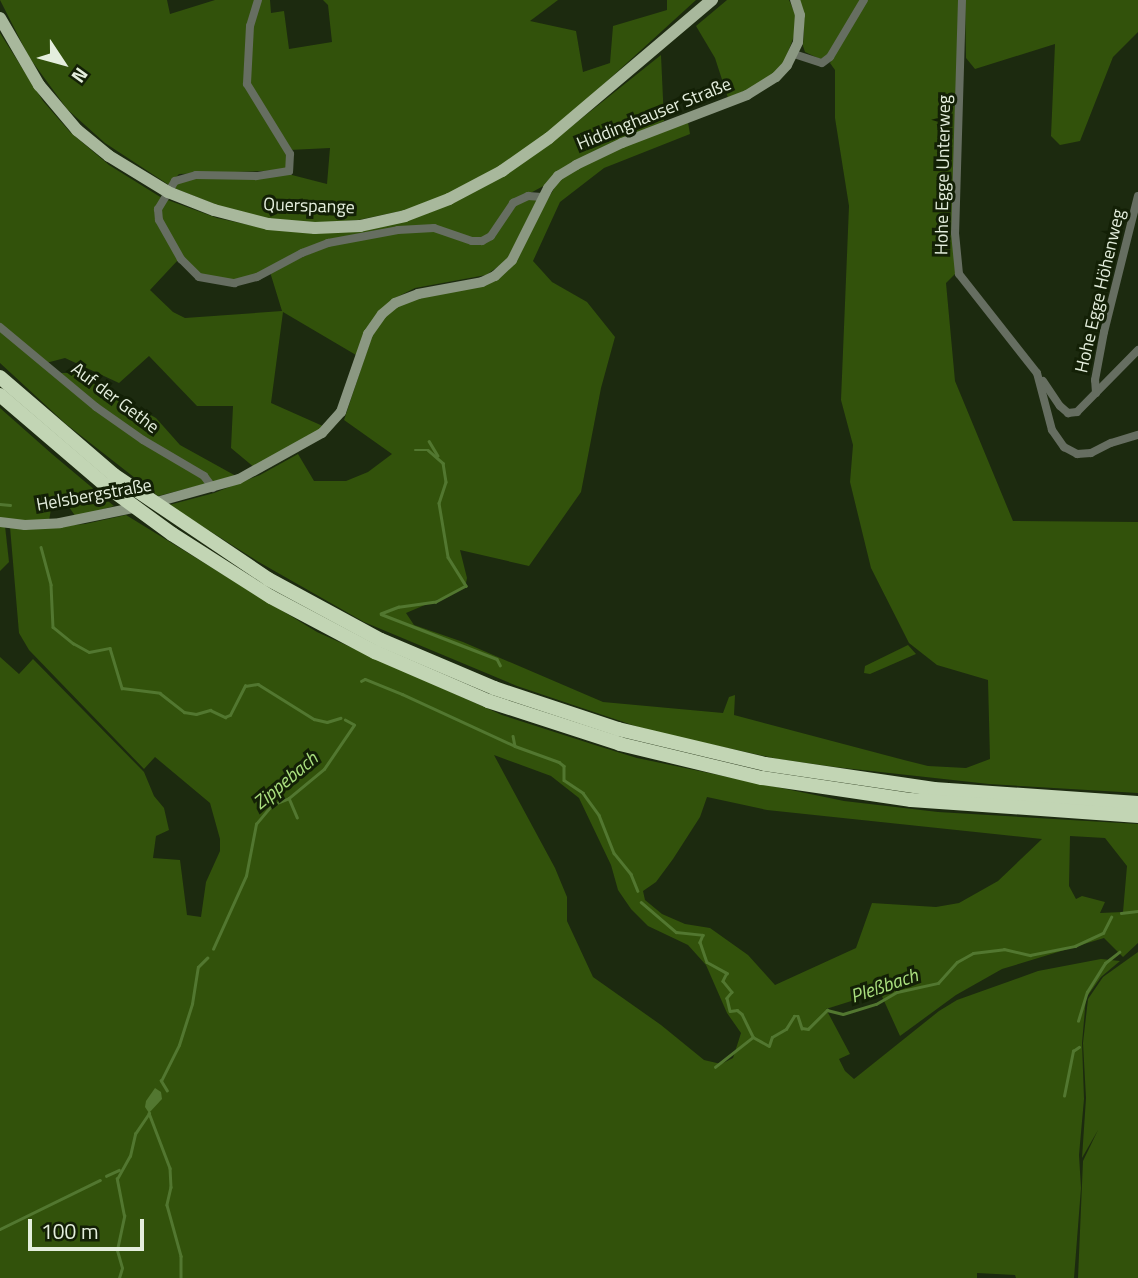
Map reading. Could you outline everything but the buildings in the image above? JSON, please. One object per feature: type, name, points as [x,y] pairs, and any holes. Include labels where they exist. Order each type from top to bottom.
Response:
[{"type":"highway","points":[[0,377],[114,475],[245,565],[369,634],[494,688],[618,729],[777,766],[934,789],[1138,803]]},
{"type":"highway","points":[[0,395],[104,485],[172,534],[271,597],[363,646],[488,701],[620,744],[762,778],[911,800],[1138,816]]},
{"type":"main road","name":"Querspange","points":[[0,18],[39,85],[78,130],[109,156],[168,192],[214,210],[268,224],[360,226],[405,216],[449,199],[502,171],[549,138],[712,0]]},
{"type":"street","points":[[257,0],[250,26],[247,84],[290,154],[289,171],[264,176],[181,177],[168,192],[158,215],[181,259],[199,277],[234,283],[257,277],[302,253],[328,243],[398,230],[434,228],[472,241],[482,241],[491,236],[513,203],[528,196],[542,197]]},
{"type":"street","points":[[795,0],[800,29],[794,54],[821,63],[830,57],[864,0]]},
{"type":"street","name":"Hohe Egge Unterweg","points":[[962,0],[957,268],[970,289],[1037,373],[1049,423],[1064,447],[1077,454],[1091,453],[1111,443],[1138,435]]},
{"type":"street","name":"Hiddinghauser Straße","points":[[194,494],[263,468],[328,429],[341,412],[368,334],[382,314],[395,303],[418,294],[482,282],[495,276],[512,260],[542,197],[558,176],[622,143],[763,87],[776,77],[794,54]]},
{"type":"street","name":"Hohe Egge Höhenweg","points":[[1096,393],[1095,380],[1104,332],[1138,196]]},
{"type":"street","name":"Auf der Gethe","points":[[0,327],[96,407],[143,440],[204,476],[213,488]]},
{"type":"street","points":[[1037,373],[1068,413],[1077,412],[1138,351]]},
{"type":"street","name":"Helsbergstraße","points":[[0,522],[25,525],[99,515],[194,494]]},
{"type":"shaded area","points":[[0,0],[167,0],[170,14],[215,0],[270,0],[271,13],[284,11],[289,49],[332,42],[328,5],[323,0],[558,0],[530,21],[576,31],[583,72],[610,63],[613,26],[667,10],[667,0],[696,0],[549,134],[501,168],[420,207],[358,220],[317,223],[268,221],[240,214],[174,188],[177,182],[196,177],[254,178],[288,174],[327,184],[330,148],[289,150],[288,170],[179,174],[169,185],[105,143],[67,109],[29,57]]},
{"type":"shaded area","points":[[727,0],[789,0],[797,18],[796,31],[783,65],[760,84],[728,98],[715,58],[696,26]]},
{"type":"shaded area","points":[[799,0],[862,0],[829,55],[820,59],[805,52]]},
{"type":"shaded area","points":[[867,0],[960,0],[956,273],[946,283],[955,381],[1013,521],[1138,522],[1138,793],[989,784],[835,767],[778,759],[650,731],[517,686],[364,622],[257,561],[169,505],[214,493],[260,475],[298,454],[314,481],[346,481],[368,472],[392,454],[344,420],[372,336],[385,317],[397,307],[419,297],[501,277],[561,177],[623,146],[688,122],[690,134],[604,168],[560,202],[533,261],[552,282],[587,302],[615,337],[601,388],[581,492],[529,566],[460,550],[467,578],[465,588],[406,613],[414,625],[463,642],[603,702],[723,713],[729,697],[735,695],[734,715],[904,760],[928,766],[966,768],[990,759],[988,680],[937,665],[909,643],[871,568],[850,482],[853,445],[841,400],[849,206],[835,118],[835,70],[830,63]]},
{"type":"shaded area","points":[[965,0],[1138,0],[1138,32],[1113,57],[1080,141],[1060,145],[1051,136],[1055,44],[975,69],[966,58]]},
{"type":"shaded area","points":[[0,33],[43,101],[70,132],[109,165],[162,198],[156,208],[178,260],[150,290],[173,312],[185,318],[282,311],[270,272],[329,245],[382,235],[434,230],[483,243],[513,206],[541,194],[509,259],[486,275],[415,288],[393,299],[356,355],[283,312],[271,403],[325,427],[255,468],[231,448],[233,406],[197,406],[149,356],[119,383],[65,358],[46,363],[0,324]]},
{"type":"shaded area","points":[[661,55],[664,121],[510,204],[491,233],[482,238],[472,239],[434,226],[327,242],[257,275],[235,281],[199,275],[182,257],[164,226],[159,209],[165,199],[217,218],[268,229],[406,221],[552,142]]},
{"type":"shaded area","points":[[0,329],[53,373],[74,373],[156,418],[180,445],[236,476],[158,496],[66,424],[0,363]]},
{"type":"shaded area","points":[[0,408],[114,506],[76,517],[69,507],[51,509],[49,521],[25,522],[0,518]]},
{"type":"shaded area","points":[[126,515],[317,632],[502,715],[637,758],[844,801],[938,812],[1138,824],[1138,943],[1123,957],[1104,938],[1002,969],[956,995],[900,1036],[880,992],[826,1009],[850,1054],[839,1059],[845,1071],[854,1079],[939,1011],[957,1000],[1038,971],[1101,959],[1120,961],[1101,977],[1086,998],[1082,1043],[1084,1099],[1079,1155],[1081,1188],[1074,1278],[1016,1278],[1015,1275],[977,1273],[977,1278],[0,1278],[0,657],[19,674],[33,659],[144,772],[154,796],[164,808],[169,830],[156,836],[153,858],[180,860],[187,915],[201,917],[206,882],[220,851],[220,839],[210,803],[155,757],[144,769],[29,650],[19,633],[10,527],[26,529],[85,524]],"holes":[[[494,755],[551,776],[579,798],[611,865],[618,890],[631,909],[648,926],[688,945],[706,965],[727,1013],[741,1033],[733,1058],[721,1064],[704,1060],[661,1025],[593,977],[567,921],[567,897],[555,868]],[[707,797],[767,810],[1042,839],[998,881],[959,903],[936,907],[872,903],[856,948],[775,985],[748,955],[710,928],[685,924],[662,914],[645,900],[643,891],[656,882],[700,817]],[[1070,836],[1105,838],[1127,866],[1123,912],[1100,913],[1105,902],[1082,896],[1076,899],[1069,886]]]},
{"type":"shaded area","points":[[0,525],[5,526],[9,562],[0,571]]},
{"type":"shaded area","points":[[908,645],[916,654],[870,674],[864,673],[865,666]]},
{"type":"shaded area","points":[[1138,952],[1138,1278],[1078,1278],[1083,1161],[1098,1130],[1082,1158],[1086,1098],[1083,1043],[1088,999],[1103,977]]},
{"type":"shaded area","points":[[155,1088],[161,1092],[162,1099],[149,1113],[145,1107],[146,1101]]},
{"type":"waterway","points":[[429,441],[438,456]]},
{"type":"waterway","points":[[415,450],[428,450],[443,463],[446,482],[439,503],[448,557],[466,586],[436,602],[399,607],[381,614],[497,659],[500,665]]},
{"type":"waterway","name":"Pleßbach","points":[[0,504],[10,505]]},
{"type":"waterway","name":"Pleßbach","points":[[41,547],[51,585],[53,627],[89,652],[110,648],[122,688],[160,693],[184,712],[196,714],[210,710],[225,717],[230,715],[245,686],[258,684],[314,719],[327,722],[340,718]]},
{"type":"waterway","name":"Pleßbach","points":[[361,681],[365,679],[402,694],[515,746],[559,762],[564,766],[564,780],[583,793],[599,815],[614,853],[631,874],[638,891]]},
{"type":"waterway","name":"Zippebach","points":[[213,949],[246,876],[256,824],[272,805],[289,798],[324,769],[354,725],[345,720]]},
{"type":"waterway","points":[[513,736],[515,746]]},
{"type":"waterway","points":[[289,798],[297,817]]},
{"type":"waterway","name":"Pleßbach","points":[[641,902],[676,932],[703,935],[700,942],[707,962],[727,973],[723,981],[732,992],[727,998],[730,1011],[737,1010],[742,1014],[753,1037],[769,1046],[772,1037],[786,1029],[794,1016],[798,1016],[802,1028],[808,1029],[827,1010],[843,1014],[876,1004],[897,992],[938,983],[957,962],[973,953],[1004,949],[1030,955],[1075,946],[1103,933],[1111,917]]},
{"type":"waterway","name":"Pleßbach","points":[[1121,913],[1138,911]]},
{"type":"waterway","points":[[1078,1021],[1087,992],[1105,963],[1119,952]]},
{"type":"waterway","name":"Zippebach","points":[[167,1091],[161,1081],[179,1045],[192,1004],[198,967],[207,958]]},
{"type":"waterway","points":[[715,1067],[753,1037]]},
{"type":"waterway","points":[[1064,1096],[1073,1051],[1079,1047]]},
{"type":"waterway","name":"Zippebach","points":[[149,1113],[170,1168],[171,1187],[167,1205],[181,1256],[181,1278]]},
{"type":"waterway","points":[[119,1278],[122,1268],[117,1250],[124,1216],[117,1179],[130,1156],[135,1134],[149,1113]]},
{"type":"waterway","points":[[106,1176],[119,1170]]},
{"type":"waterway","points":[[0,1229],[100,1180]]}]
